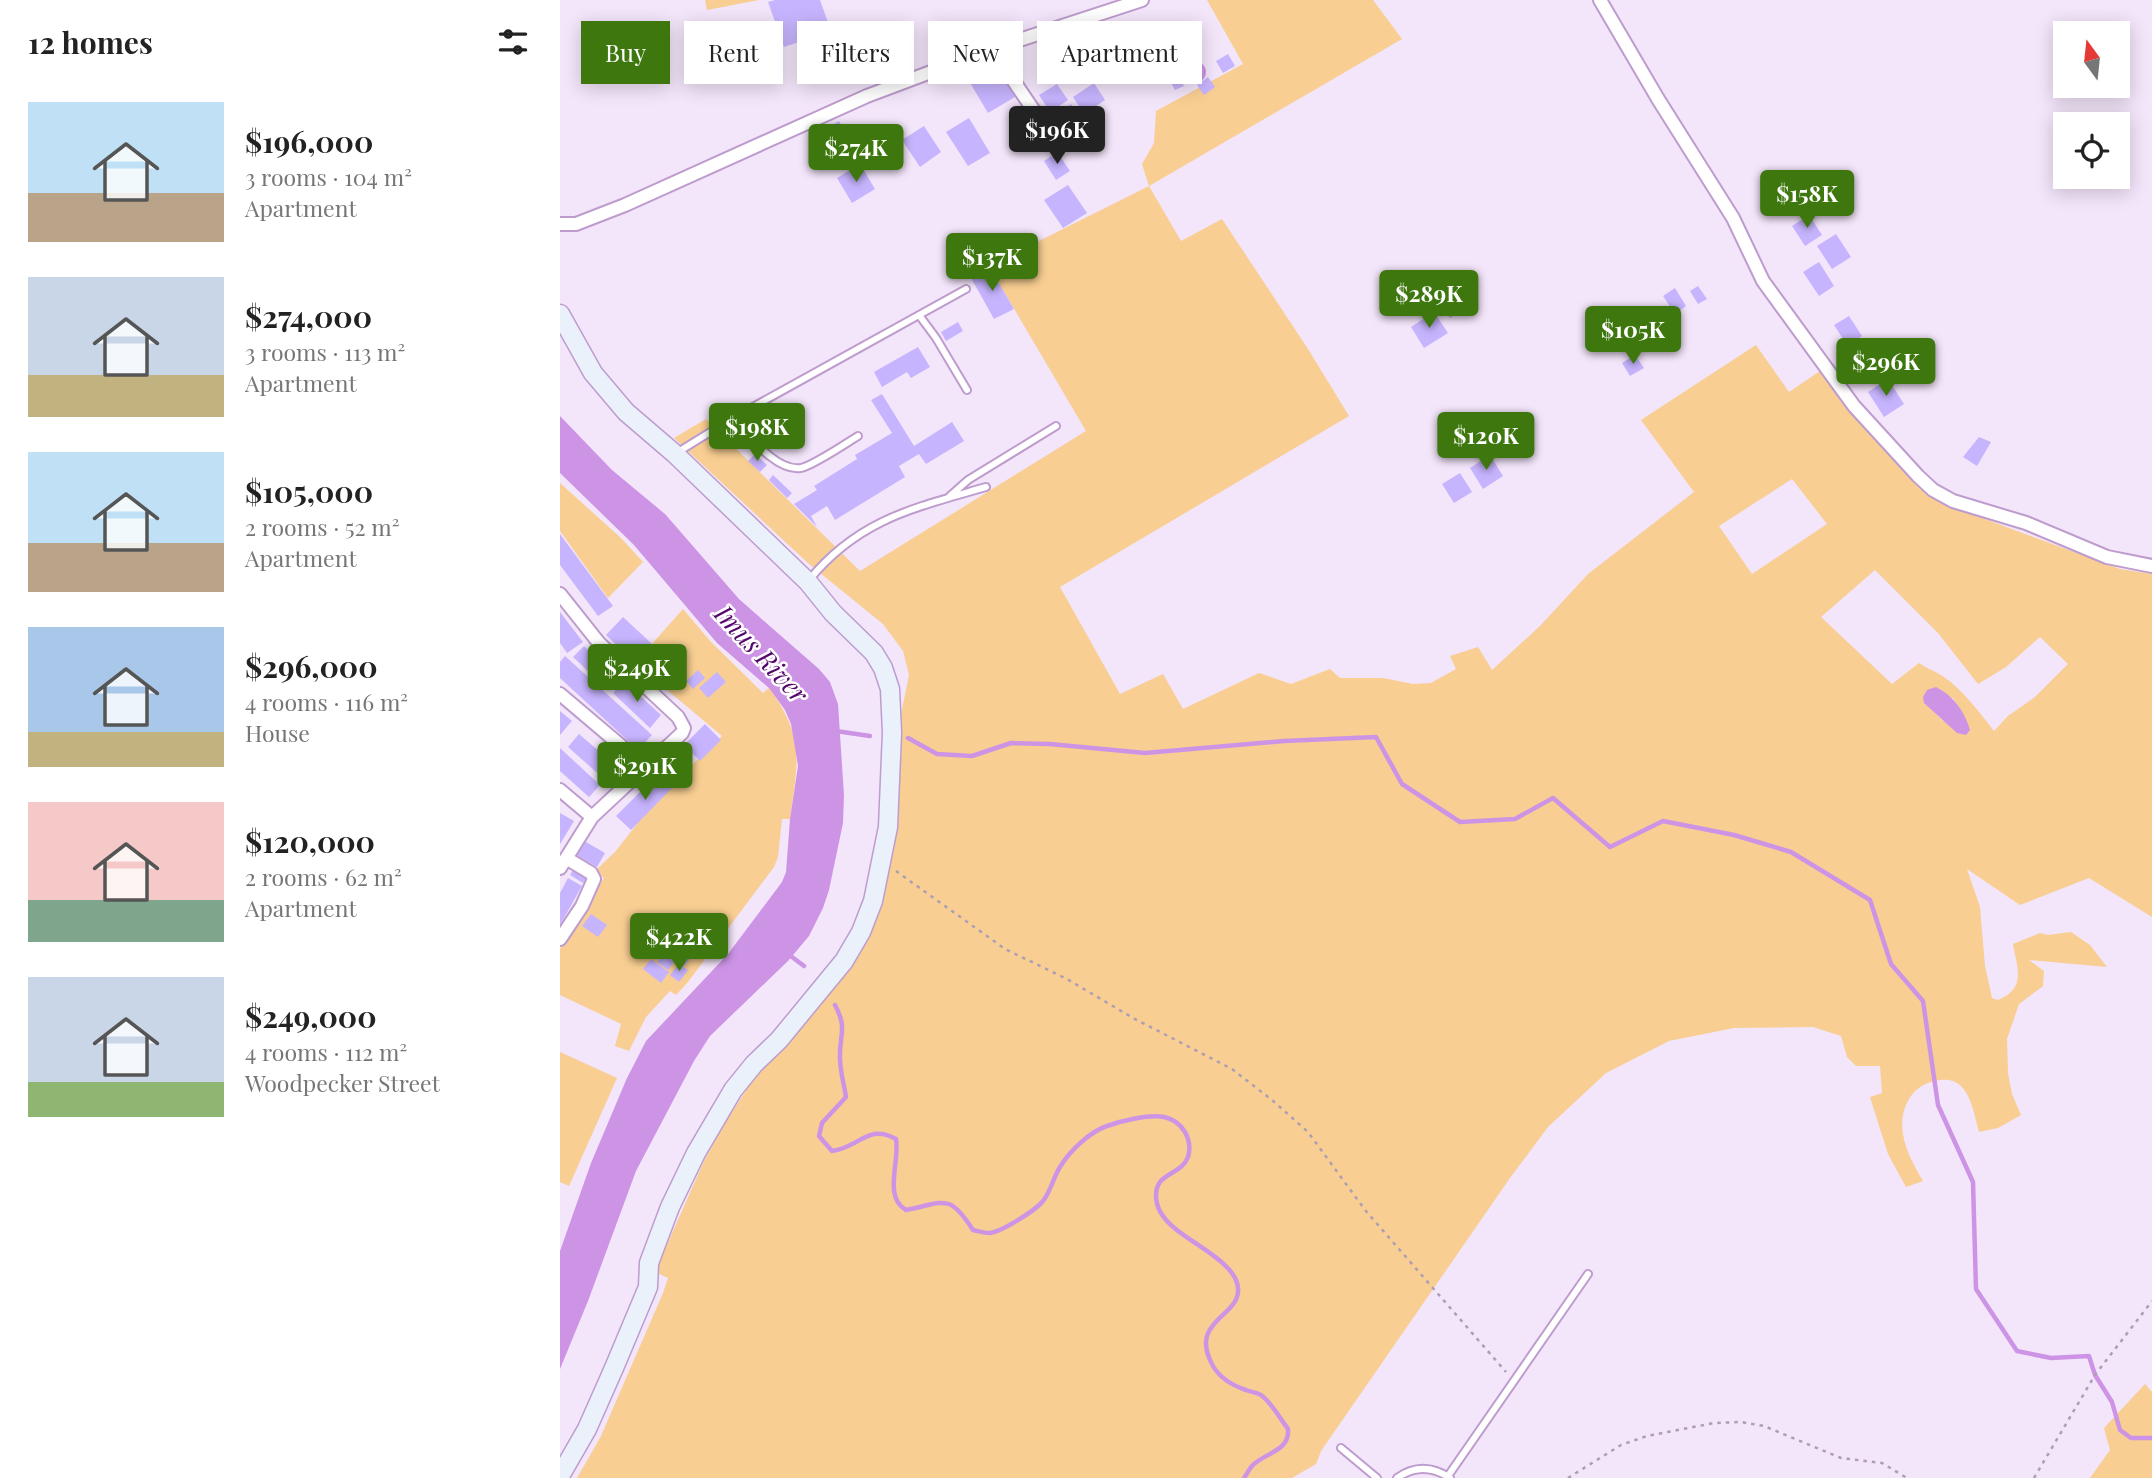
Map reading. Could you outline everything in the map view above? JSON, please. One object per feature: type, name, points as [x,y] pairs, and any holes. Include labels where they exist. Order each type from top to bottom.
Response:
[{"type":"main road","points":[[560,314],[593,373],[626,412],[675,454],[808,582],[833,613],[874,653],[883,668],[890,689],[892,733],[889,814],[882,861],[873,901],[861,932],[844,961],[779,1040],[754,1064],[733,1090],[696,1153],[670,1207],[649,1263],[648,1287],[614,1368],[587,1429],[560,1476]]},
{"type":"street","points":[[1023,39],[1142,0]]},
{"type":"street","points":[[1600,0],[1732,218],[1763,281],[1854,406],[1918,477],[1933,490],[1953,501],[2026,523],[2107,557],[2152,566]]},
{"type":"street","points":[[560,224],[576,223],[606,213],[867,96],[928,73]]},
{"type":"street","points":[[1016,84],[1045,127]]},
{"type":"street","points":[[560,594],[599,643],[683,724],[682,733],[592,817],[563,863],[591,873],[594,879],[582,906],[560,939]]},
{"type":"street","points":[[560,694],[645,766]]},
{"type":"street","points":[[560,790],[592,817]]},
{"type":"lane","points":[[675,454],[733,418],[966,289]]},
{"type":"lane","points":[[919,315],[967,390]]},
{"type":"lane","points":[[733,418],[775,461],[788,468],[803,467],[859,436]]},
{"type":"lane","points":[[947,498],[968,480],[1056,426]]},
{"type":"lane","points":[[808,582],[824,562],[851,539],[878,523],[915,507],[986,487]]},
{"type":"lane","points":[[1397,1478],[1419,1469],[1439,1471],[1449,1477],[1588,1274]]},
{"type":"lane","points":[[1342,1448],[1377,1478]]},
{"type":"path","points":[[882,861],[1005,949],[1067,979],[1133,1018],[1232,1069],[1272,1100],[1308,1132],[1365,1210],[1514,1381]]},
{"type":"path","points":[[2034,1478],[2095,1375],[2152,1301]]},
{"type":"path","points":[[1568,1478],[1621,1445],[1647,1436],[1714,1423],[1741,1422],[1764,1426],[1841,1458],[1882,1463],[1907,1478]]},
{"type":"shaded area","points":[[705,0],[759,0],[707,10]]},
{"type":"shaded area","points":[[1207,0],[1373,0],[1402,39],[1149,186],[1142,164],[1154,143],[1156,111],[1243,64]]},
{"type":"shaded area","points":[[1149,186],[1181,241],[1222,219],[1349,416],[1060,587],[1120,694],[1163,674],[1183,709],[1259,673],[1291,684],[1330,669],[1340,678],[1383,678],[1413,684],[1431,683],[1456,669],[1450,656],[1478,647],[1492,670],[1540,626],[1588,574],[1694,492],[1641,420],[1756,345],[1789,392],[1823,369],[1928,493],[1947,505],[2120,569],[2152,574],[2152,917],[2089,878],[2020,905],[1967,869],[1980,907],[1985,966],[1992,998],[1998,1000],[2007,995],[2017,983],[2018,969],[2013,944],[2040,933],[2048,935],[2071,932],[2090,945],[2107,967],[2029,960],[2044,971],[2043,986],[2019,1004],[2007,1039],[2008,1073],[2012,1094],[2021,1115],[1998,1128],[1979,1132],[1970,1102],[1958,1084],[1942,1080],[1920,1087],[1911,1095],[1904,1109],[1902,1130],[1912,1161],[1923,1181],[1906,1187],[1888,1154],[1870,1097],[1882,1093],[1880,1066],[1856,1066],[1847,1057],[1841,1036],[1813,1027],[1734,1028],[1669,1041],[1606,1073],[1548,1127],[1321,1451],[1316,1464],[1292,1478],[577,1478],[601,1436],[663,1293],[668,1278],[655,1272],[704,1161],[757,1074],[839,979],[893,843],[899,789],[899,724],[909,675],[903,651],[883,624],[809,564],[674,438],[706,419],[860,571],[1086,431],[989,266]],"holes":[[[1792,479],[1827,524],[1752,574],[1719,526]],[[1875,570],[1938,633],[1978,684],[2006,667],[2040,637],[2068,664],[2035,697],[2008,716],[1994,731],[1965,695],[1941,675],[1919,663],[1892,684],[1821,617]],[[1953,698],[1958,707],[1943,721],[1925,703]]]},
{"type":"shaded area","points":[[560,483],[621,538],[643,562],[608,598],[560,531]]},
{"type":"shaded area","points":[[683,609],[711,642],[763,693],[769,688],[781,705],[794,736],[795,781],[790,819],[782,819],[778,857],[774,867],[688,982],[676,995],[670,991],[646,1017],[629,1051],[615,1046],[621,1024],[560,995],[560,949],[604,878],[595,871],[615,852],[637,824],[634,820],[722,736],[635,663]]},
{"type":"shaded area","points":[[560,1052],[617,1078],[569,1186],[560,1182]]},
{"type":"shaded area","points":[[2145,1384],[2152,1392],[2152,1478],[2090,1478],[2110,1450],[2104,1428]]},
{"type":"water","points":[[1202,64],[1206,72],[1202,80]]},
{"type":"water","name":"Imus River","points":[[560,416],[612,470],[665,514],[739,599],[819,669],[830,682],[838,704],[844,795],[843,823],[823,908],[809,936],[788,961],[710,1036],[694,1061],[636,1171],[560,1369],[560,1251],[591,1163],[627,1078],[646,1041],[728,954],[782,882],[786,872],[798,766],[791,724],[785,710],[769,688],[717,643],[634,545],[560,473]]},
{"type":"water","points":[[1936,687],[1953,699],[1962,711],[1970,730],[1966,735],[1957,733],[1924,703],[1923,697],[1927,690]]},
{"type":"building","points":[[820,0],[827,21],[797,21],[797,43],[784,47],[783,21],[775,21],[768,2]]},
{"type":"building","points":[[1228,54],[1235,66],[1223,73],[1216,61]]},
{"type":"building","points":[[1208,77],[1215,87],[1204,95],[1197,85],[1202,84]]},
{"type":"building","points":[[971,84],[1007,84],[1015,97],[988,113]]},
{"type":"building","points":[[1057,84],[1068,100],[1050,112],[1039,95]]},
{"type":"building","points":[[1095,84],[1105,100],[1084,114],[1073,97]]},
{"type":"building","points":[[1172,84],[1183,84],[1184,86],[1175,90]]},
{"type":"building","points":[[1071,104],[1080,118],[1063,129],[1054,115]]},
{"type":"building","points":[[969,118],[990,153],[968,166],[946,132]]},
{"type":"building","points":[[839,121],[850,140],[831,152],[819,133]]},
{"type":"building","points":[[1086,124],[1097,140],[1081,150],[1071,134]]},
{"type":"building","points":[[924,126],[941,152],[920,167],[902,140]]},
{"type":"building","points":[[1057,152],[1070,171],[1056,180],[1044,161]]},
{"type":"building","points":[[860,164],[875,189],[852,203],[837,178]]},
{"type":"building","points":[[1068,185],[1087,213],[1063,228],[1044,200]]},
{"type":"building","points":[[1809,215],[1822,235],[1805,246],[1792,226]]},
{"type":"building","points":[[1836,234],[1851,257],[1832,269],[1817,246]]},
{"type":"building","points":[[1819,262],[1834,286],[1819,296],[1803,272]]},
{"type":"building","points":[[989,266],[1014,309],[994,319],[970,276]]},
{"type":"building","points":[[1457,285],[1470,305],[1450,318],[1437,298]]},
{"type":"building","points":[[1698,286],[1707,299],[1698,304],[1690,291]]},
{"type":"building","points":[[1675,288],[1686,306],[1675,314],[1663,296]]},
{"type":"building","points":[[1434,312],[1448,333],[1424,348],[1411,327]]},
{"type":"building","points":[[1849,316],[1862,336],[1847,345],[1834,325]]},
{"type":"building","points":[[958,322],[963,331],[946,341],[941,332]]},
{"type":"building","points":[[918,347],[930,367],[911,378],[907,372],[882,387],[874,372]]},
{"type":"building","points":[[1635,355],[1644,368],[1630,376],[1622,363]]},
{"type":"building","points":[[1888,379],[1904,404],[1884,417],[1868,392]]},
{"type":"building","points":[[882,394],[914,446],[952,422],[964,441],[926,464],[919,454],[899,466],[905,477],[835,520],[827,506],[811,516],[817,527],[794,504],[817,490],[814,486],[857,459],[855,455],[892,433],[871,400]]},
{"type":"building","points":[[1979,437],[1991,442],[1977,466],[1963,457]]},
{"type":"building","points":[[755,454],[767,465],[760,472],[748,461]]},
{"type":"building","points":[[1490,455],[1503,476],[1483,489],[1470,468]]},
{"type":"building","points":[[1460,473],[1472,492],[1454,503],[1442,484]]},
{"type":"building","points":[[773,475],[792,493],[787,498],[769,480]]},
{"type":"building","points":[[560,534],[613,606],[598,616],[560,565]]},
{"type":"building","points":[[560,612],[583,642],[567,653],[560,643]]},
{"type":"building","points":[[623,617],[652,644],[634,662],[606,635]]},
{"type":"building","points":[[584,646],[619,679],[608,690],[573,657]]},
{"type":"building","points":[[565,656],[652,735],[638,750],[560,678],[560,662]]},
{"type":"building","points":[[698,670],[705,678],[693,689],[686,681]]},
{"type":"building","points":[[717,672],[726,682],[708,698],[699,688]]},
{"type":"building","points":[[624,681],[661,715],[650,728],[613,693]]},
{"type":"building","points":[[560,711],[572,721],[560,735]]},
{"type":"building","points":[[705,724],[721,740],[700,761],[684,745]]},
{"type":"building","points":[[579,734],[615,765],[603,778],[568,747]]},
{"type":"building","points":[[560,748],[600,785],[589,797],[560,771]]},
{"type":"building","points":[[659,773],[673,787],[631,830],[616,816]]},
{"type":"building","points":[[560,813],[574,821],[560,844]]},
{"type":"building","points":[[581,839],[605,853],[597,867],[572,853]]},
{"type":"building","points":[[574,868],[588,876],[583,883],[570,875]]},
{"type":"building","points":[[568,878],[582,886],[560,925],[560,893]]},
{"type":"building","points":[[591,914],[607,925],[598,937],[582,926]]},
{"type":"building","points":[[674,938],[694,953],[684,966],[664,951]]},
{"type":"building","points":[[663,953],[675,961],[668,970],[657,962]]},
{"type":"building","points":[[651,959],[669,972],[661,983],[643,969]]},
{"type":"building","points":[[679,964],[688,970],[679,982],[670,975]]},
{"type":"waterway","points":[[836,731],[870,736]]},
{"type":"waterway","points":[[908,738],[937,754],[972,756],[1011,743],[1145,753],[1284,741],[1376,737],[1402,784],[1460,822],[1515,819],[1553,798],[1610,847],[1663,821],[1734,835],[1791,852],[1870,900],[1891,964],[1923,1001],[1938,1105],[1973,1182],[1976,1289],[2017,1351],[2051,1358],[2089,1356],[2095,1375],[2112,1402],[2120,1430],[2131,1438],[2152,1438]]},
{"type":"waterway","points":[[788,954],[804,966]]},
{"type":"waterway","points":[[835,1005],[842,1026],[840,1063],[846,1097],[822,1123],[819,1136],[832,1151],[871,1135],[886,1135],[896,1139],[895,1197],[906,1210],[946,1203],[958,1210],[973,1230],[994,1232],[1039,1205],[1069,1155],[1080,1143],[1100,1129],[1151,1116],[1171,1119],[1181,1127],[1188,1138],[1188,1157],[1183,1165],[1160,1182],[1156,1195],[1159,1208],[1171,1225],[1228,1268],[1238,1288],[1237,1298],[1232,1306],[1210,1329],[1206,1338],[1207,1351],[1219,1374],[1237,1386],[1265,1398],[1288,1429],[1286,1442],[1254,1464],[1244,1478]]}]
